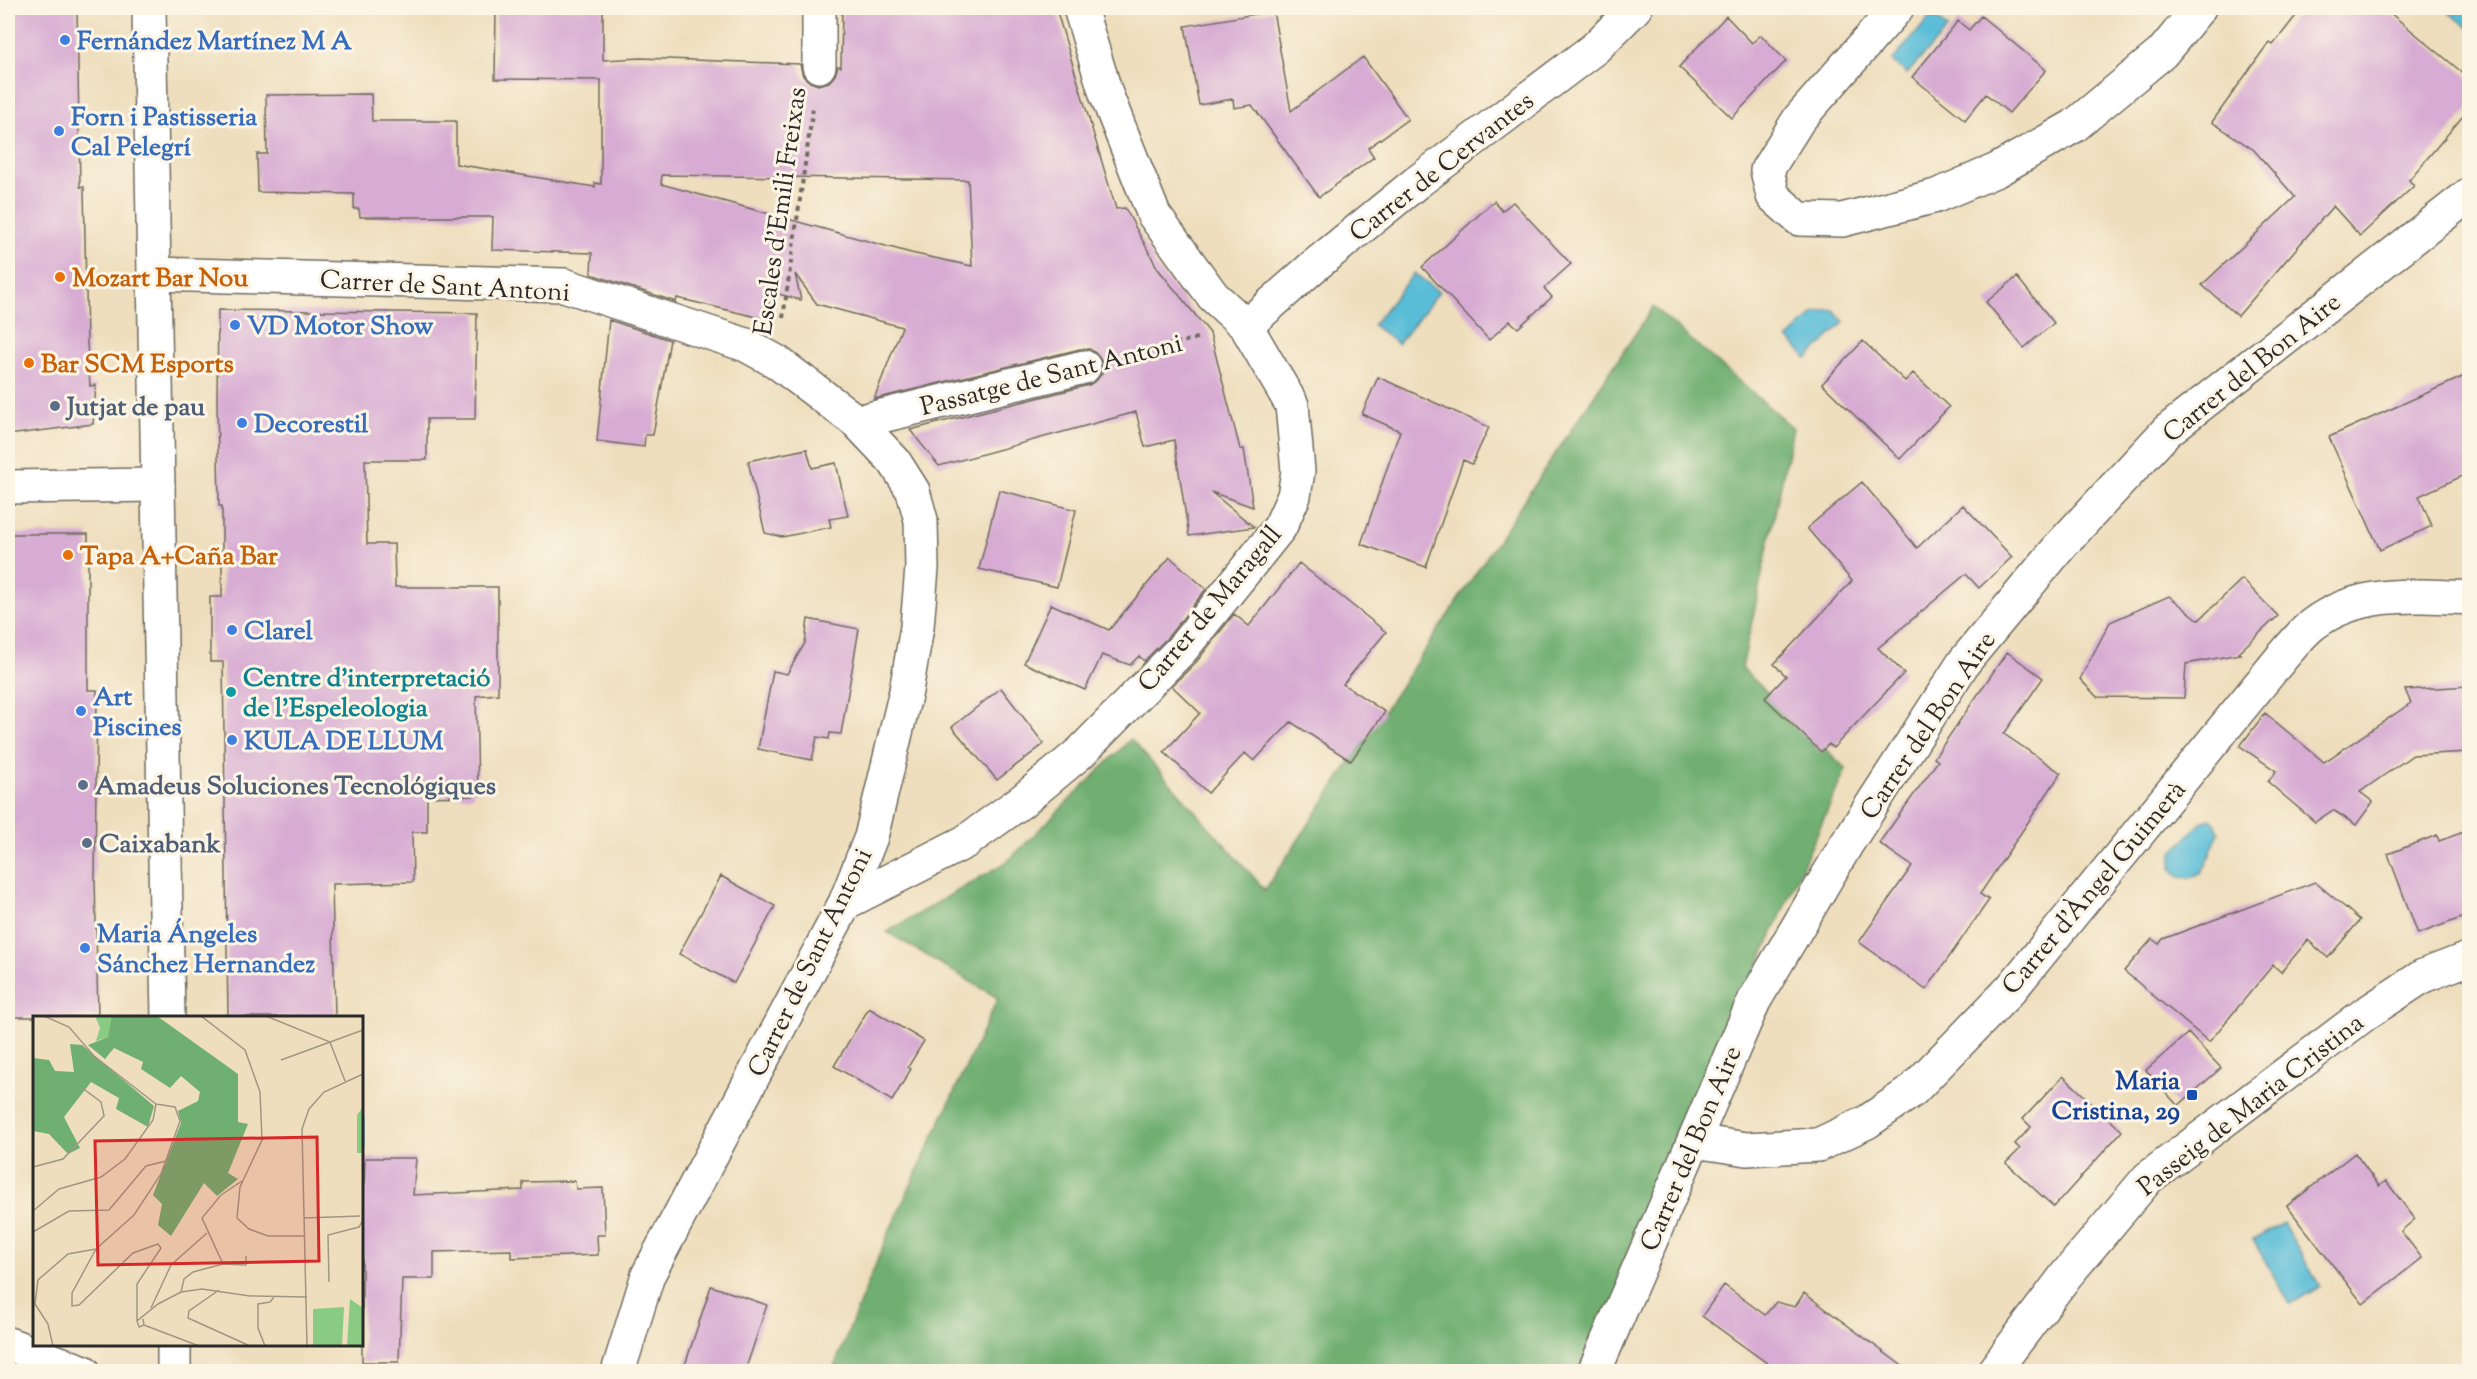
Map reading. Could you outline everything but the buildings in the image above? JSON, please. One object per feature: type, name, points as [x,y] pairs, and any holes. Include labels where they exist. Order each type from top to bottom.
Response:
[{"type":"street","points":[[149,8],[168,1016]]},
{"type":"street","points":[[819,8],[819,66]]},
{"type":"street","name":"Carrer de Maragall","points":[[844,903],[965,842],[1022,801],[1081,752],[1182,649],[1280,527],[1294,496],[1298,471],[1292,405],[1246,326],[1213,296],[1154,215],[1106,94],[1080,8]]},
{"type":"street","name":"Carrer de Cervantes","points":[[1246,326],[1314,266],[1416,183],[1595,48],[1635,8]]},
{"type":"street","points":[[1897,8],[1799,119],[1767,170],[1773,196],[1799,219],[1842,220],[1935,196],[1997,170],[2074,126],[2162,53],[2199,8]]},
{"type":"street","name":"Carrer del Bon Aire","points":[[1594,1371],[1754,1001],[1846,845],[1964,662],[2062,544],[2167,430],[2469,194]]},
{"type":"street","name":"Carrer de Sant Antoni","points":[[154,274],[564,285],[746,345],[777,362],[857,422],[894,461],[913,491],[921,520],[922,568],[917,627],[906,691],[871,837],[844,903],[648,1275],[618,1371]]},
{"type":"street","name":"Passatge de Sant Antoni","points":[[857,422],[1084,367]]},
{"type":"street","points":[[8,487],[158,485]]},
{"type":"street","name":"Carrer d'Àngel Guimerà","points":[[1694,1141],[1747,1149],[1818,1145],[1867,1122],[1912,1091],[2011,988],[2283,656],[2312,626],[2342,607],[2376,597],[2469,598]]},
{"type":"street","name":"Passeig de Maria Cristina","points":[[1993,1371],[2067,1274],[2148,1178],[2365,1014],[2423,976],[2469,958]]},
{"type":"street","points":[[8,1344],[84,1371]]},
{"type":"street","points":[[174,1346],[174,1371]]},
{"type":"path","name":"Escales d'Emili Freixas","points":[[777,362],[819,66]]},
{"type":"path","name":"Passatge de Sant Antoni","points":[[1084,367],[1246,326]]},
{"type":"green space","points":[[1653,307],[1793,428],[1742,668],[1846,769],[1685,1129],[1591,1371],[832,1372],[888,1234],[998,998],[887,932],[1007,862],[1131,739],[1265,890]]},
{"type":"water","points":[[2447,8],[2469,8],[2469,28],[2446,10]]},
{"type":"water","points":[[1932,15],[1948,28],[1907,74],[1892,61]]},
{"type":"water","points":[[1414,273],[1439,292],[1398,344],[1373,325]]},
{"type":"water","points":[[1834,310],[1844,322],[1807,359],[1788,338],[1816,312]]},
{"type":"water","points":[[2209,819],[2215,822],[2219,832],[2205,867],[2201,873],[2190,878],[2179,877],[2171,867],[2172,853],[2201,823]]},
{"type":"water","points":[[2283,1223],[2320,1287],[2290,1304],[2253,1240]]},
{"type":"place","name":"Fernández Martínez M A","points":[[65,40]]},
{"type":"place","name":"Forn i Pastisseria Cal Pelegrí","points":[[59,131]]},
{"type":"place","name":"Mozart Bar Nou","points":[[60,277]]},
{"type":"place","name":"VD Motor Show","points":[[235,325]]},
{"type":"place","name":"Bar SCM Esports","points":[[29,363]]},
{"type":"place","name":"Jutjat de pau","points":[[55,406]]},
{"type":"place","name":"Decorestil","points":[[242,423]]},
{"type":"place","name":"Tapa A+Caña Bar","points":[[68,555]]},
{"type":"place","name":"Clarel","points":[[232,630]]},
{"type":"place","name":"Centre d'interpretació de l'Espeleologia","points":[[231,692]]},
{"type":"place","name":"Art Piscines","points":[[81,711]]},
{"type":"place","name":"KULA DE LLUM","points":[[232,740]]},
{"type":"place","name":"Amadeus Soluciones Tecnológiques","points":[[83,785]]},
{"type":"place","name":"Caixabank","points":[[87,843]]},
{"type":"place","name":"Maria Ángeles Sánchez Hernandez","points":[[85,948]]},
{"type":"place","name":"Maria Cristina, 29","points":[[2192,1095]]}]
